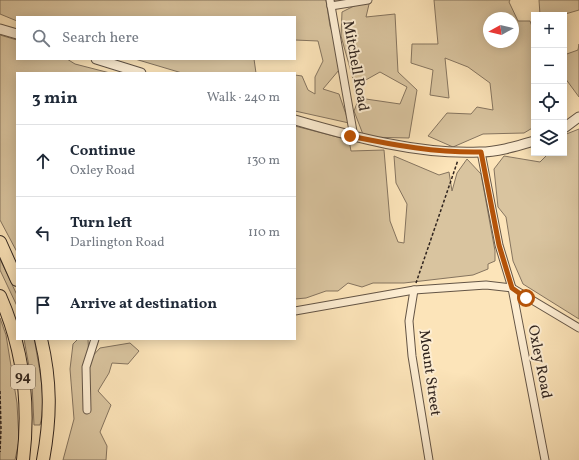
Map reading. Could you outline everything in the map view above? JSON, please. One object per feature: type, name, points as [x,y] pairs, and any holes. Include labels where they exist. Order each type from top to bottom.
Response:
[{"type":"highway","points":[[0,242],[16,278]]},
{"type":"highway","name":"94","points":[[0,296],[18,349],[23,379],[26,407],[26,440],[23,460]]},
{"type":"highway","name":"94","points":[[41,340],[47,372],[49,398],[48,432],[43,460]]},
{"type":"street","points":[[331,3],[368,0]]},
{"type":"street","name":"Mitchell Road","points":[[331,3],[354,137]]},
{"type":"street","points":[[0,28],[16,34]]},
{"type":"street","points":[[99,60],[138,72]]},
{"type":"street","points":[[567,126],[579,118]]},
{"type":"street","points":[[296,120],[354,137],[428,150],[461,153],[481,152],[492,151],[531,142]]},
{"type":"street","name":"Oxley Road","points":[[481,152],[499,245],[512,288],[545,460]]},
{"type":"street","points":[[296,311],[414,290],[486,285],[512,288],[579,328]]},
{"type":"street","name":"Mount Street","points":[[414,290],[409,321],[412,356],[429,460]]},
{"type":"street","points":[[86,410],[86,366],[95,340]]},
{"type":"path","points":[[414,290],[461,153]]},
{"type":"path","points":[[0,391],[0,452]]},
{"type":"shaded area","points":[[0,0],[326,0],[330,26],[336,42],[339,70],[323,89],[339,94],[349,123],[296,111],[296,75],[302,76],[308,90],[315,94],[315,77],[323,61],[318,41],[296,40],[296,16],[16,16],[16,21],[0,14]]},
{"type":"shaded area","points":[[334,0],[370,0],[366,17],[395,14],[398,72],[417,90],[409,138],[364,137],[354,111],[359,98],[400,104],[407,87],[380,72],[355,86],[341,36],[342,12],[356,5],[335,5]]},
{"type":"shaded area","points":[[434,0],[510,0],[509,2],[514,12],[483,12],[483,48],[519,48],[519,21],[530,21],[531,129],[524,133],[483,134],[453,147],[428,136],[447,113],[471,114],[477,107],[493,110],[490,83],[468,67],[445,58],[449,98],[430,95],[433,70],[411,63],[412,44],[438,44]]},
{"type":"shaded area","points":[[539,0],[579,0],[579,10],[567,14],[567,12],[540,12]]},
{"type":"shaded area","points":[[0,35],[16,40],[16,60],[69,60],[75,64],[106,72],[16,72],[16,250],[0,220]]},
{"type":"shaded area","points":[[579,44],[579,97],[567,81],[567,54],[578,50]]},
{"type":"shaded area","points":[[138,60],[254,60],[256,72],[179,72]]},
{"type":"shaded area","points":[[296,126],[349,140],[351,151],[384,150],[390,221],[398,242],[404,243],[407,204],[396,183],[394,156],[439,175],[449,172],[452,191],[457,173],[467,159],[481,174],[495,251],[495,261],[488,264],[488,269],[473,275],[404,283],[373,283],[362,287],[348,283],[338,291],[326,291],[306,298],[296,299]]},
{"type":"shaded area","points":[[579,129],[579,319],[523,284],[513,261],[506,217],[498,207],[494,169],[504,156],[540,162],[546,156],[567,156],[567,134]]},
{"type":"shaded area","points":[[0,259],[16,293],[16,304],[0,270]]},
{"type":"shaded area","points":[[0,318],[6,335],[17,403],[19,441],[15,460],[0,460]]},
{"type":"shaded area","points":[[24,340],[34,340],[35,343],[43,394],[40,425],[34,425],[32,383]]},
{"type":"shaded area","points":[[77,340],[88,340],[89,360],[100,348],[130,343],[139,351],[128,364],[112,363],[109,373],[98,391],[111,405],[100,432],[107,446],[106,460],[63,460],[74,419],[70,369],[73,344]]},
{"type":"route","points":[[350,136],[428,150],[461,153],[481,152],[499,245],[512,288],[526,298]]}]
